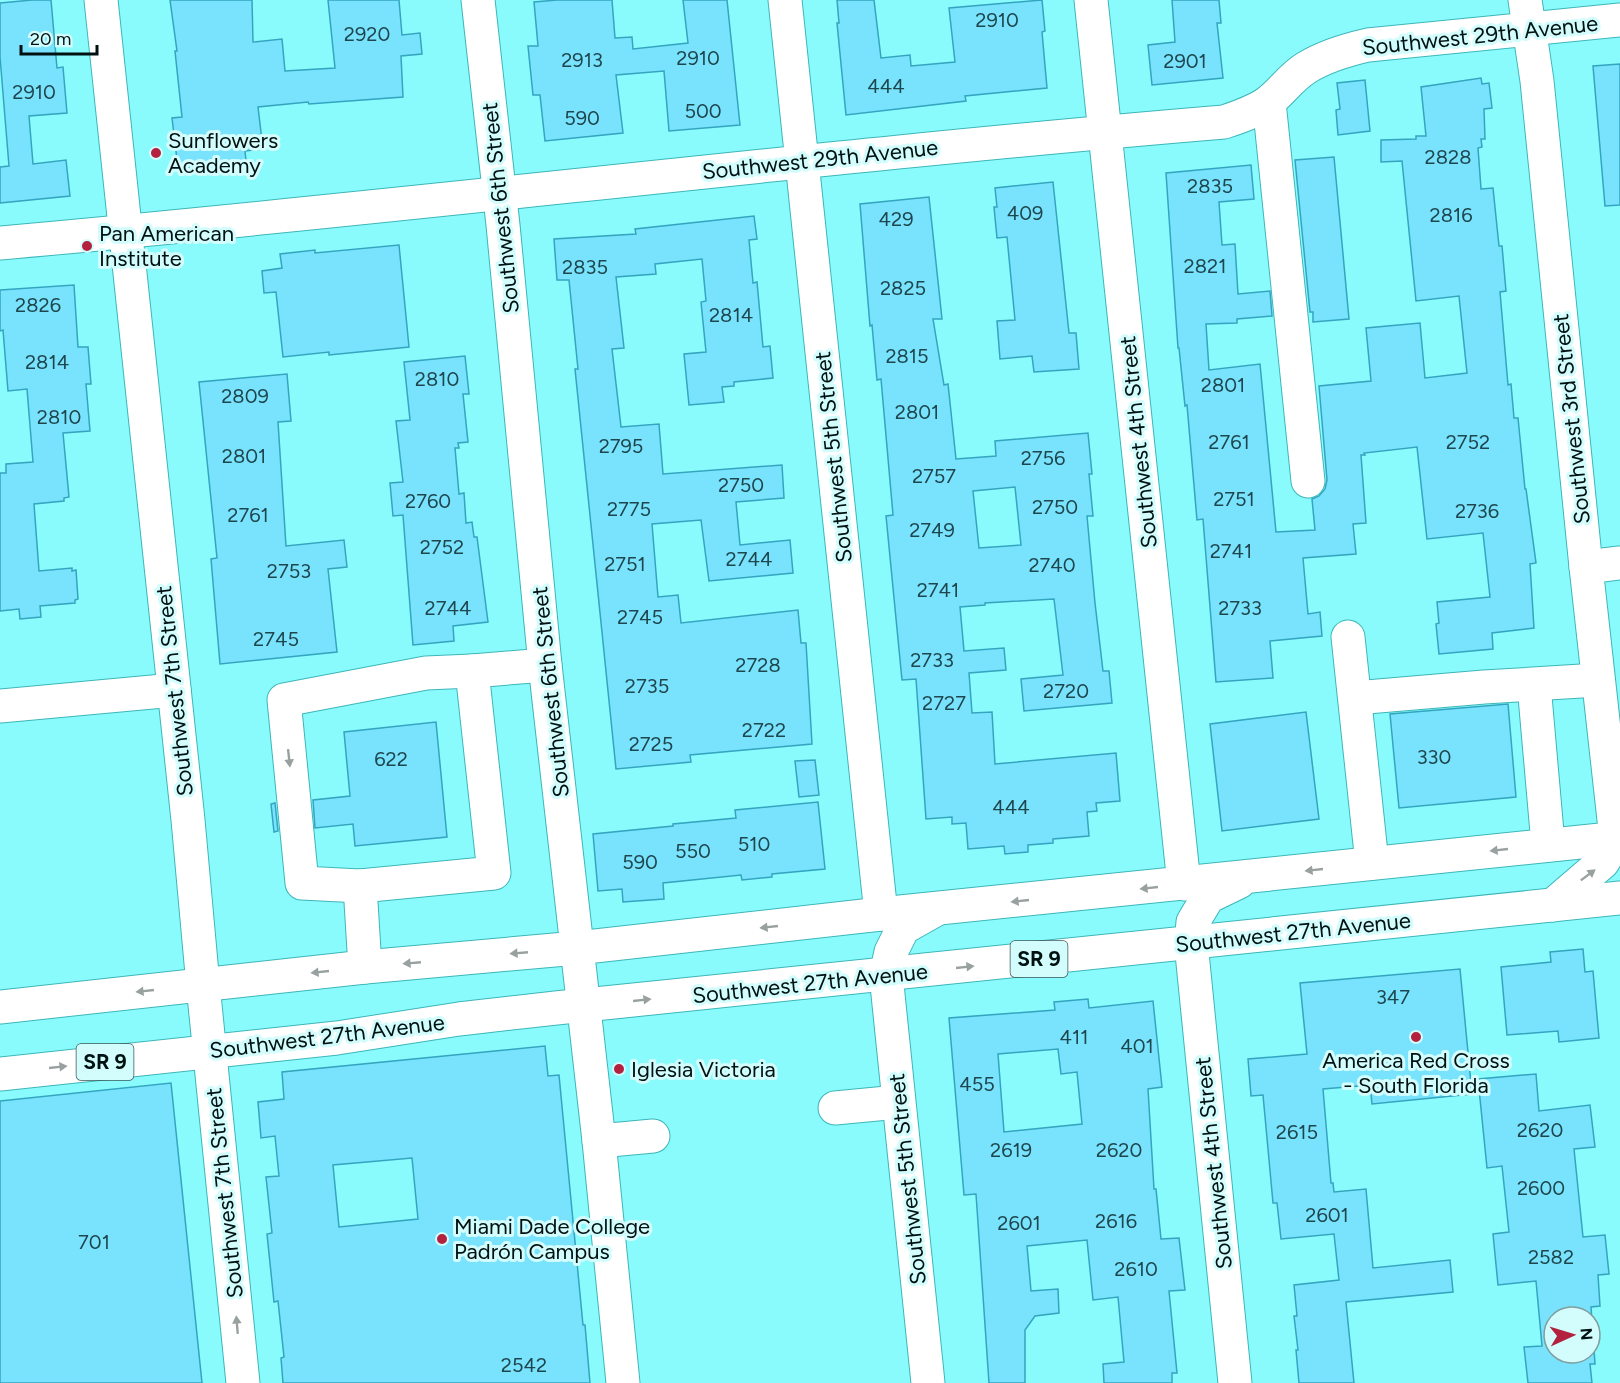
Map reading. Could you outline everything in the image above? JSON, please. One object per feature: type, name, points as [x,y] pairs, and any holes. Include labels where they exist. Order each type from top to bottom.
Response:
[{"type":"main road","name":"Southwest 7th Street","points":[[101,0],[174,690],[243,1383]]},
{"type":"main road","name":"Southwest 6th Street","points":[[478,0],[545,665],[599,1141],[623,1383]]},
{"type":"main road","name":"Southwest 5th Street","points":[[785,0],[881,914]]},
{"type":"main road","name":"Southwest 4th Street","points":[[1091,0],[1184,884]]},
{"type":"main road","name":"Southwest 29th Avenue","points":[[0,243],[125,232],[803,160],[1224,122],[1269,102],[1304,70],[1324,58],[1346,50],[1527,15],[1620,20]]},
{"type":"main road","name":"Southwest 3rd Street","points":[[1527,15],[1537,81],[1598,680],[1618,838]]},
{"type":"main road","points":[[1269,102],[1308,481]]},
{"type":"main road","points":[[1586,567],[1620,563]]},
{"type":"main road","points":[[1348,637],[1372,863]]},
{"type":"main road","points":[[472,671],[494,873],[360,886],[302,883],[284,700],[426,674],[545,665]]},
{"type":"main road","points":[[1355,698],[1598,680]]},
{"type":"main road","points":[[1534,685],[1548,844]]},
{"type":"main road","points":[[0,706],[174,690]]},
{"type":"main road","points":[[0,1007],[365,967],[578,948],[881,914],[1618,838]]},
{"type":"main road","points":[[1553,905],[1603,862],[1618,838]]},
{"type":"main road","name":"Southwest 4th Street","points":[[1235,1383],[1191,943],[1193,922],[1208,897],[1249,877]]},
{"type":"main road","points":[[360,886],[365,967]]},
{"type":"main road","name":"Southwest 27th Avenue","points":[[0,1074],[337,1038],[459,1019],[584,1005],[1620,898]]},
{"type":"main road","points":[[886,975],[891,952],[903,928],[937,909]]},
{"type":"main road","name":"Southwest 5th Street","points":[[886,975],[928,1383]]},
{"type":"main road","points":[[835,1108],[898,1102]]},
{"type":"main road","points":[[599,1141],[653,1136]]},
{"type":"building","points":[[51,0],[57,68],[63,67],[67,113],[29,116],[33,164],[66,160],[70,196],[0,203],[0,167],[9,166],[0,57],[0,3]]},
{"type":"building","points":[[170,0],[252,0],[253,42],[282,39],[285,71],[335,68],[328,0],[399,0],[402,35],[420,33],[422,54],[401,56],[403,97],[258,107],[263,149],[245,151],[246,161],[178,168],[172,118],[182,117]]},
{"type":"building","points":[[612,0],[615,38],[632,37],[633,49],[688,43],[683,0],[727,0],[740,125],[669,131],[664,71],[616,75],[623,133],[545,141],[540,95],[533,95],[528,46],[538,46],[534,2]]},
{"type":"building","points":[[837,0],[874,0],[881,58],[910,55],[911,66],[955,62],[949,8],[1042,0],[1045,31],[1042,32],[1047,88],[965,96],[966,101],[846,115]]},
{"type":"building","points":[[1172,0],[1219,0],[1221,23],[1217,23],[1223,78],[1152,85],[1148,45],[1175,42]]},
{"type":"building","points":[[1620,64],[1620,205],[1605,206],[1593,66]]},
{"type":"building","points":[[1481,78],[1482,84],[1489,83],[1492,108],[1484,109],[1485,139],[1481,139],[1482,147],[1478,148],[1481,189],[1493,188],[1499,246],[1502,246],[1506,291],[1500,292],[1508,385],[1511,384],[1514,418],[1518,418],[1536,563],[1530,564],[1534,628],[1492,633],[1493,649],[1439,654],[1436,624],[1439,623],[1437,602],[1490,597],[1483,533],[1427,539],[1417,447],[1364,453],[1365,455],[1361,455],[1366,523],[1353,524],[1356,554],[1303,558],[1308,614],[1320,612],[1322,636],[1270,641],[1273,678],[1216,682],[1203,519],[1197,520],[1187,405],[1185,406],[1178,348],[1166,173],[1251,165],[1254,199],[1219,202],[1222,245],[1235,244],[1238,294],[1270,291],[1272,316],[1237,319],[1237,323],[1206,324],[1209,370],[1260,364],[1276,532],[1315,530],[1312,499],[1319,496],[1325,489],[1327,480],[1319,386],[1371,381],[1366,328],[1420,323],[1425,378],[1467,373],[1459,296],[1416,301],[1402,161],[1381,162],[1381,140],[1416,139],[1416,136],[1426,136],[1421,87]]},
{"type":"building","points":[[1365,80],[1370,131],[1338,135],[1336,110],[1340,109],[1337,83]]},
{"type":"building","points":[[1334,157],[1349,319],[1313,322],[1313,312],[1310,312],[1295,160]]},
{"type":"building","points":[[1053,182],[1069,333],[1076,333],[1079,369],[1034,372],[1032,356],[1000,359],[997,321],[1015,320],[1007,237],[997,238],[995,188]]},
{"type":"building","points":[[929,197],[942,319],[933,319],[944,385],[948,384],[956,459],[996,456],[995,441],[1088,433],[1093,516],[1087,516],[1103,671],[1109,671],[1112,703],[1024,711],[1021,679],[1063,675],[1054,599],[985,603],[985,605],[960,607],[964,651],[1004,648],[1006,670],[969,673],[972,713],[992,712],[995,764],[1116,753],[1120,801],[1096,803],[1097,811],[1087,812],[1089,836],[1053,839],[1053,843],[1028,845],[1028,852],[1005,854],[1004,846],[968,849],[966,823],[952,824],[952,817],[926,819],[916,679],[902,680],[886,516],[893,515],[881,379],[877,380],[872,325],[870,326],[860,204]],"holes":[[[1015,487],[1021,545],[979,548],[973,491]]]},
{"type":"building","points":[[754,216],[757,239],[749,240],[753,283],[757,282],[763,347],[770,346],[773,378],[734,382],[734,386],[722,387],[724,402],[689,405],[684,354],[706,352],[701,302],[706,301],[702,259],[655,264],[656,274],[616,277],[624,348],[612,349],[621,427],[659,424],[663,474],[782,465],[784,498],[736,502],[740,545],[790,540],[793,573],[709,581],[701,520],[652,524],[658,597],[678,595],[681,623],[798,610],[801,643],[806,643],[812,744],[690,755],[691,762],[616,769],[575,369],[578,369],[569,280],[557,280],[554,239],[636,234],[635,229]]},
{"type":"building","points":[[399,245],[409,347],[283,357],[276,292],[264,293],[262,271],[282,268],[280,254]]},
{"type":"building","points":[[74,285],[78,347],[88,347],[91,384],[86,384],[90,431],[63,433],[69,497],[64,498],[64,501],[34,504],[39,571],[72,568],[72,571],[76,570],[78,599],[75,603],[40,606],[41,617],[20,619],[19,609],[0,611],[0,473],[6,473],[6,464],[33,462],[27,389],[8,391],[3,330],[0,331],[0,290]]},
{"type":"building","points":[[465,356],[469,394],[463,394],[468,442],[458,443],[459,448],[455,448],[459,494],[464,493],[466,523],[472,522],[474,537],[477,537],[488,622],[453,626],[454,641],[413,645],[403,515],[393,516],[390,483],[403,482],[396,421],[410,420],[404,362]]},
{"type":"building","points":[[287,374],[291,421],[278,422],[286,546],[344,540],[347,567],[328,569],[337,652],[220,664],[211,559],[217,558],[199,382]]},
{"type":"building","points":[[1508,704],[1516,797],[1399,808],[1390,714]]},
{"type":"building","points":[[1306,712],[1319,819],[1222,831],[1210,724]]},
{"type":"building","points":[[436,722],[447,837],[355,846],[353,824],[315,828],[313,800],[350,796],[344,732]]},
{"type":"building","points":[[815,760],[819,795],[799,797],[795,761]]},
{"type":"building","points":[[818,802],[825,869],[772,874],[772,877],[742,880],[741,875],[663,883],[664,899],[623,902],[622,889],[598,891],[593,834],[736,818],[735,810]]},
{"type":"building","points":[[275,803],[278,831],[274,832],[271,804]]},
{"type":"building","points":[[1583,949],[1585,972],[1593,971],[1599,1038],[1559,1042],[1558,1031],[1507,1035],[1501,967],[1551,962],[1550,952]]},
{"type":"building","points":[[1460,969],[1472,1094],[1372,1104],[1370,1085],[1323,1089],[1331,1183],[1333,1183],[1334,1192],[1366,1189],[1373,1268],[1450,1260],[1453,1292],[1346,1302],[1354,1383],[1299,1383],[1294,1285],[1339,1280],[1334,1234],[1281,1239],[1277,1203],[1273,1203],[1263,1095],[1251,1096],[1248,1059],[1307,1054],[1300,983]]},
{"type":"building","points":[[1088,999],[1089,1008],[1153,1001],[1162,1087],[1148,1089],[1154,1189],[1156,1189],[1161,1239],[1179,1238],[1185,1290],[1169,1291],[1177,1373],[1172,1373],[1172,1383],[1104,1383],[1103,1364],[1124,1362],[1118,1297],[1093,1300],[1087,1240],[1027,1246],[1031,1291],[1058,1289],[1059,1313],[1035,1316],[1025,1330],[1025,1383],[989,1383],[976,1194],[964,1195],[949,1018],[1055,1010],[1054,1002]],"holes":[[[1058,1049],[1061,1074],[1077,1072],[1082,1124],[1004,1132],[998,1054]]]},
{"type":"building","points":[[545,1046],[548,1076],[559,1075],[590,1383],[283,1383],[281,1358],[284,1357],[278,1301],[274,1302],[267,1234],[272,1233],[266,1177],[279,1176],[275,1136],[261,1138],[258,1102],[284,1099],[282,1072]],"holes":[[[412,1158],[418,1219],[339,1227],[333,1165]]]},
{"type":"building","points":[[1536,1074],[1539,1111],[1590,1105],[1595,1147],[1574,1149],[1583,1237],[1605,1235],[1609,1274],[1598,1275],[1600,1305],[1542,1305],[1542,1346],[1536,1281],[1498,1285],[1493,1234],[1509,1232],[1502,1166],[1487,1168],[1478,1079]]},
{"type":"building","points":[[171,1083],[202,1383],[0,1383],[0,1101]]},
{"type":"building","points":[[1542,1346],[1542,1365],[1590,1365],[1592,1383],[1528,1383],[1524,1347]]},
{"type":"place","name":"Sunflowers Academy","points":[[156,153]]},
{"type":"place","name":"Pan American Institute","points":[[87,246]]},
{"type":"place","name":"America Red Cross - South Florida","points":[[1416,1037]]},
{"type":"place","name":"Iglesia Victoria","points":[[619,1069]]},
{"type":"place","name":"Miami Dade College Padrón Campus","points":[[442,1239]]}]
